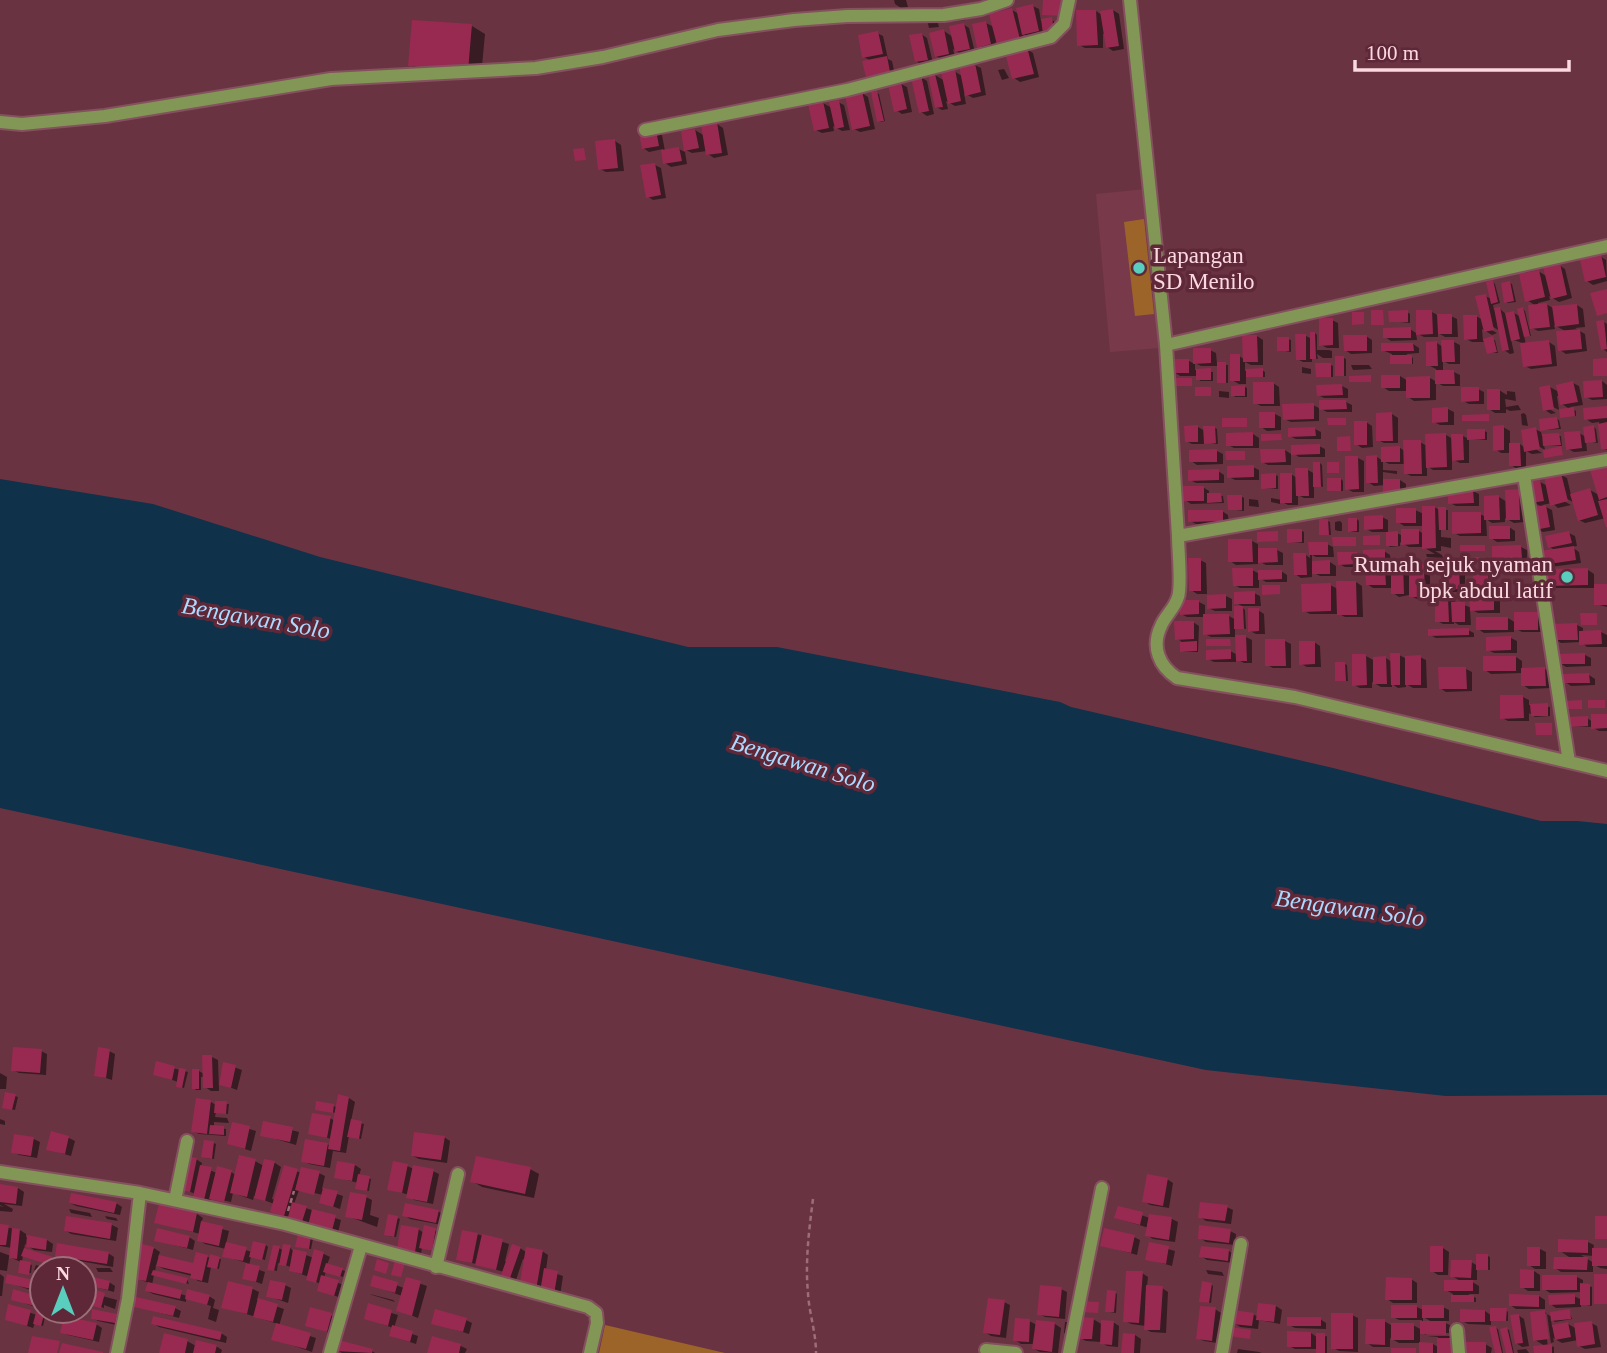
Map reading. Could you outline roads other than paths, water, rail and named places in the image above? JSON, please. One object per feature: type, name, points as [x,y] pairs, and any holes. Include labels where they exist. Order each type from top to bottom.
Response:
[{"type":"street","points":[[0,122],[33,123],[105,116],[331,79],[536,68],[603,57],[718,30],[847,16],[944,16],[981,9],[1007,0]]},
{"type":"street","points":[[645,130],[847,90],[1051,37],[1064,24],[1069,0]]},
{"type":"street","points":[[1130,0],[1166,345],[1178,536],[1178,597],[1159,628],[1157,645],[1160,662],[1165,670],[1177,678],[1295,696],[1607,771]]},
{"type":"street","points":[[1166,345],[1607,246]]},
{"type":"street","points":[[1178,536],[1607,460]]},
{"type":"street","points":[[1524,475],[1569,762]]},
{"type":"street","points":[[175,1200],[187,1141]]},
{"type":"street","points":[[0,1172],[140,1193],[285,1224],[588,1307],[596,1313],[597,1323],[590,1353]]},
{"type":"street","points":[[436,1267],[458,1174]]},
{"type":"street","points":[[1069,1353],[1102,1188]]},
{"type":"street","points":[[117,1353],[128,1299],[140,1193]]},
{"type":"street","points":[[1222,1353],[1241,1244]]},
{"type":"street","points":[[330,1353],[361,1246]]},
{"type":"street","points":[[1457,1331],[1459,1353]]},
{"type":"street","points":[[986,1350],[1016,1353]]},
{"type":"water","name":"Bengawan Solo","points":[[0,479],[153,504],[320,557],[688,647],[777,647],[1060,702],[1071,707],[1333,768],[1541,821],[1607,824],[1607,1095],[1446,1096],[1206,1070],[0,808]]},
{"type":"place","name":"Lapangan SD Menilo","points":[[1139,268]]},
{"type":"place","name":"Rumah sejuk nyaman bpk abdul latif","points":[[1567,577]]}]
